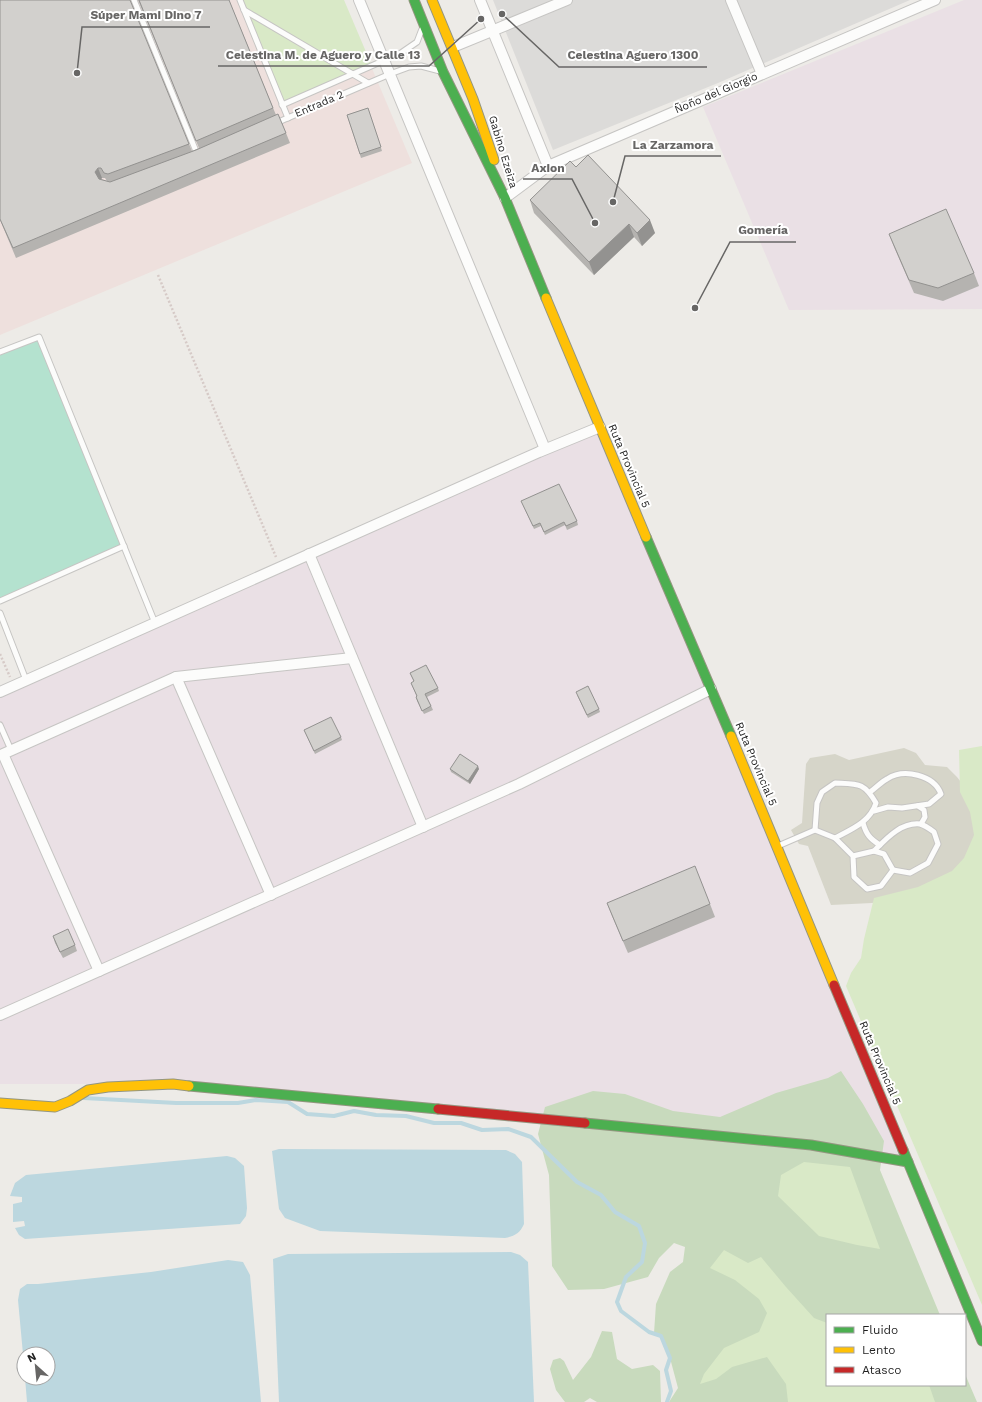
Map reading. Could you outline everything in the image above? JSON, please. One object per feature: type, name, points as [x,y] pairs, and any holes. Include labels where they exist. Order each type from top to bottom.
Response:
[{"type":"main road","name":"Gabino Ezeiza","points":[[414,0],[443,72],[504,198]]},
{"type":"main road","name":"Gabino Ezeiza","points":[[432,0],[453,47],[491,148],[504,198]]},
{"type":"main road","name":"Ruta Provincial 5","points":[[504,198],[713,692],[982,1341]]},
{"type":"main road","points":[[0,1103],[55,1107],[70,1101],[88,1090],[108,1087],[173,1084],[811,1145],[908,1162]]},
{"type":"street","points":[[360,0],[545,449]]},
{"type":"street","points":[[480,0],[548,166]]},
{"type":"street","points":[[453,47],[493,32],[567,0]]},
{"type":"street","points":[[731,0],[762,74]]},
{"type":"street","name":"Ñoño del Giorgio","points":[[504,198],[548,166],[934,0]]},
{"type":"street","points":[[0,692],[545,449],[600,427]]},
{"type":"street","points":[[309,554],[423,827]]},
{"type":"street","points":[[99,971],[3,754],[176,677],[352,658]]},
{"type":"street","points":[[176,677],[271,895]]},
{"type":"street","points":[[0,1016],[519,784],[615,737],[713,692]]},
{"type":"lane","points":[[134,0],[198,156]]},
{"type":"lane","points":[[240,0],[288,118]]},
{"type":"lane","points":[[244,10],[368,83]]},
{"type":"lane","name":"Entrada 2","points":[[282,105],[401,53],[416,42],[424,24]]},
{"type":"lane","name":"Entrada 2","points":[[267,126],[409,67],[421,66],[443,72]]},
{"type":"lane","points":[[191,158],[205,153]]},
{"type":"lane","points":[[0,352],[39,337],[155,623]]},
{"type":"lane","points":[[0,601],[124,546]]},
{"type":"lane","points":[[0,613],[26,680]]},
{"type":"lane","points":[[0,725],[11,750]]},
{"type":"lane","points":[[870,792],[888,778],[907,773],[922,776],[938,786],[941,794],[930,804],[902,808],[888,808],[874,811]]},
{"type":"lane","points":[[815,830],[817,803],[822,792],[835,783],[860,785],[870,792],[876,803],[874,811],[863,823],[835,838]]},
{"type":"lane","points":[[918,806],[924,810],[925,817],[921,824]]},
{"type":"lane","points":[[863,823],[865,833],[880,845]]},
{"type":"lane","points":[[874,851],[894,833],[909,825],[921,824],[934,832],[938,844],[928,863],[910,873],[893,870]]},
{"type":"lane","points":[[777,846],[815,830],[835,838],[853,856],[854,877],[867,889],[881,886],[893,870]]},
{"type":"lane","points":[[853,856],[874,851],[884,854],[893,870]]},
{"type":"path","points":[[158,275],[280,567]]},
{"type":"path","points":[[0,654],[13,686]]},
{"type":"shaded area","points":[[0,0],[343,0],[412,163],[0,335]]},
{"type":"shaded area","points":[[493,0],[910,0],[718,83],[553,150]]},
{"type":"shaded area","points":[[964,0],[982,0],[982,309],[789,310],[703,107]]},
{"type":"shaded area","points":[[600,427],[908,1162],[173,1084],[0,1084],[0,695]]},
{"type":"shaded area","points":[[904,748],[916,753],[925,765],[947,767],[968,791],[982,851],[928,893],[872,903],[831,905],[808,846],[799,844],[791,830],[802,823],[806,764],[810,758],[835,754],[849,760]]},
{"type":"green space","points":[[240,0],[344,0],[372,66],[282,105]]},
{"type":"green space","points":[[39,337],[124,546],[0,601],[0,352]]},
{"type":"green space","points":[[982,746],[982,1305],[846,986],[851,973],[861,958],[874,898],[918,887],[952,871],[964,858],[974,835],[970,812],[960,792],[959,750]]},
{"type":"green space","points":[[841,1071],[863,1104],[884,1141],[880,1170],[940,1314],[826,1314],[826,1323],[814,1318],[761,1257],[748,1263],[724,1250],[710,1268],[735,1280],[759,1299],[767,1313],[759,1332],[724,1348],[704,1374],[700,1384],[716,1379],[732,1367],[767,1357],[786,1384],[788,1402],[669,1402],[678,1388],[670,1358],[661,1336],[654,1333],[656,1304],[670,1272],[683,1262],[685,1247],[674,1243],[659,1258],[648,1277],[604,1289],[568,1290],[552,1266],[549,1175],[538,1134],[545,1107],[593,1091],[625,1094],[673,1111],[720,1117],[776,1093],[828,1078]],"holes":[[[804,1162],[850,1167],[880,1249],[819,1236],[778,1196],[781,1175]]]},
{"type":"green space","points":[[772,1158],[853,1158],[894,1257],[828,1314],[826,1314],[826,1386],[942,1386],[948,1402],[691,1402],[699,1254]]},
{"type":"green space","points":[[602,1331],[612,1332],[617,1359],[632,1369],[653,1365],[660,1371],[661,1402],[597,1402],[590,1398],[584,1402],[565,1402],[556,1390],[550,1369],[553,1360],[560,1358],[564,1361],[573,1380],[591,1357]]},
{"type":"green space","points":[[966,1376],[977,1402],[935,1402],[929,1386],[966,1386]]},
{"type":"water","points":[[279,1149],[506,1150],[515,1154],[522,1162],[524,1224],[517,1234],[505,1238],[320,1231],[285,1218],[279,1209],[272,1151]]},
{"type":"water","points":[[227,1156],[235,1158],[244,1166],[247,1208],[246,1216],[240,1224],[25,1239],[19,1235],[15,1228],[25,1226],[24,1221],[13,1222],[13,1204],[22,1202],[22,1197],[10,1196],[15,1183],[26,1175]]},
{"type":"water","points":[[511,1252],[520,1255],[528,1262],[534,1402],[279,1402],[273,1259],[288,1254]]},
{"type":"water","points":[[228,1260],[243,1262],[250,1275],[261,1402],[27,1402],[26,1386],[56,1386],[56,1346],[22,1346],[18,1300],[20,1289],[27,1284],[151,1272]]},
{"type":"building","points":[[0,0],[130,0],[189,144],[108,174],[104,173],[101,168],[98,168],[95,172],[99,179],[110,182],[196,150],[278,114],[286,133],[13,248],[0,219]]},
{"type":"building","points":[[139,0],[229,0],[273,108],[196,141]]},
{"type":"building","points":[[368,108],[381,147],[360,154],[347,115]]},
{"type":"building","points":[[588,155],[650,220],[637,233],[629,224],[589,262],[530,200],[570,161],[576,167]]},
{"type":"building","points":[[946,209],[974,273],[938,288],[909,280],[889,234]]},
{"type":"building","points":[[559,484],[577,521],[566,526],[564,522],[544,532],[540,523],[533,526],[521,501]]},
{"type":"building","points":[[426,665],[438,688],[425,694],[431,706],[422,711],[411,683],[414,681],[410,673]]},
{"type":"building","points":[[588,686],[599,709],[587,715],[576,692]]},
{"type":"building","points":[[331,717],[341,737],[314,751],[304,730]]},
{"type":"building","points":[[460,754],[478,766],[468,781],[450,769]]},
{"type":"building","points":[[695,866],[710,904],[623,941],[607,903]]},
{"type":"building","points":[[68,929],[75,945],[60,952],[53,936]]},
{"type":"waterway","points":[[84,1098],[176,1103],[238,1103],[256,1100],[288,1102],[307,1114],[334,1116],[354,1111],[376,1115],[406,1116],[434,1123],[461,1123],[482,1130],[508,1129],[531,1137],[577,1182],[601,1195],[615,1212],[639,1226],[645,1243],[642,1262],[626,1277],[617,1302],[621,1311],[649,1332],[661,1336],[670,1358],[666,1370],[671,1391],[667,1402]]},
{"type":"traffic: fast","points":[[414,0],[443,72],[505,198],[546,298]]},
{"type":"traffic: fast","points":[[646,537],[731,736]]},
{"type":"traffic: fast","points":[[189,1086],[438,1109]]},
{"type":"traffic: fast","points":[[585,1123],[811,1145],[908,1162]]},
{"type":"traffic: fast","points":[[903,1150],[982,1341]]},
{"type":"traffic: slow","points":[[432,0],[473,99],[494,160]]},
{"type":"traffic: slow","points":[[546,298],[646,537]]},
{"type":"traffic: slow","points":[[731,736],[834,985]]},
{"type":"traffic: slow","points":[[0,1103],[55,1107],[70,1101],[88,1090],[108,1087],[173,1084],[189,1086]]},
{"type":"traffic: jam","points":[[834,985],[903,1150]]},
{"type":"traffic: jam","points":[[438,1109],[585,1123]]},
{"type":"place","name":"Celestina Aguero 1300","points":[[502,14]]},
{"type":"place","name":"Celestina M. de Aguero y Calle 13","points":[[481,19]]},
{"type":"place","name":"Súper Mami Dino 7","points":[[77,73]]},
{"type":"place","name":"La Zarzamora","points":[[613,202]]},
{"type":"place","name":"Axion","points":[[595,223]]},
{"type":"place","name":"Gomería","points":[[695,308]]}]
